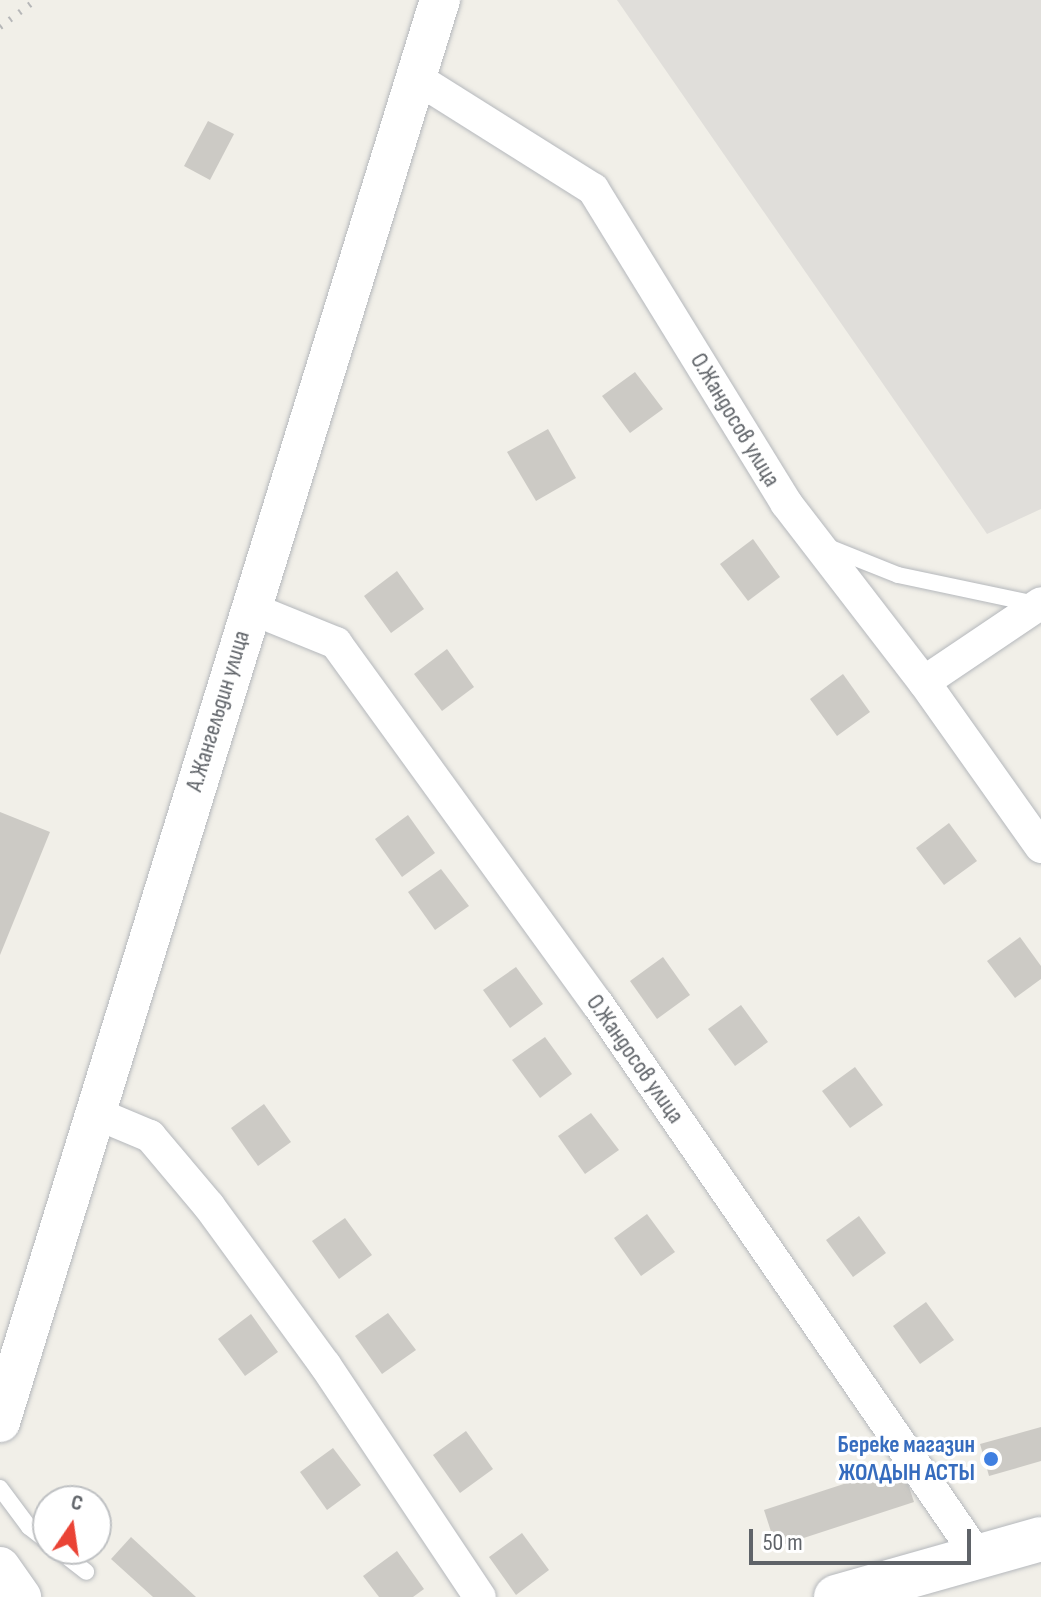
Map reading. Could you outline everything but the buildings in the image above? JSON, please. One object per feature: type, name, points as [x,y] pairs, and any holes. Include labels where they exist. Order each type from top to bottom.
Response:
[{"type":"main road","points":[[836,1597],[1041,1539]]},
{"type":"street","name":"А.Жангельдин улица","points":[[0,1422],[440,0]]},
{"type":"street","name":"О.Жандосов улица","points":[[418,79],[593,189],[786,503],[924,682],[1041,847]]},
{"type":"street","points":[[924,682],[1040,604]]},
{"type":"street","name":"О.Жандосов улица","points":[[250,608],[336,643],[597,1003],[979,1558]]},
{"type":"street","points":[[95,1113],[150,1136],[209,1206],[325,1365],[480,1597]]},
{"type":"street","points":[[0,1567],[21,1597]]},
{"type":"lane","points":[[815,542],[898,575],[1040,604]]},
{"type":"lane","points":[[0,1488],[32,1529]]},
{"type":"lane","points":[[77,1565],[86,1572]]},
{"type":"shaded area","points":[[617,0],[1041,0],[1041,509],[987,534]]},
{"type":"railway","points":[[0,27],[36,0]]},
{"type":"place","name":"Береке магазин ЖОЛДЫН АСТЫ","points":[[991,1459]]}]
